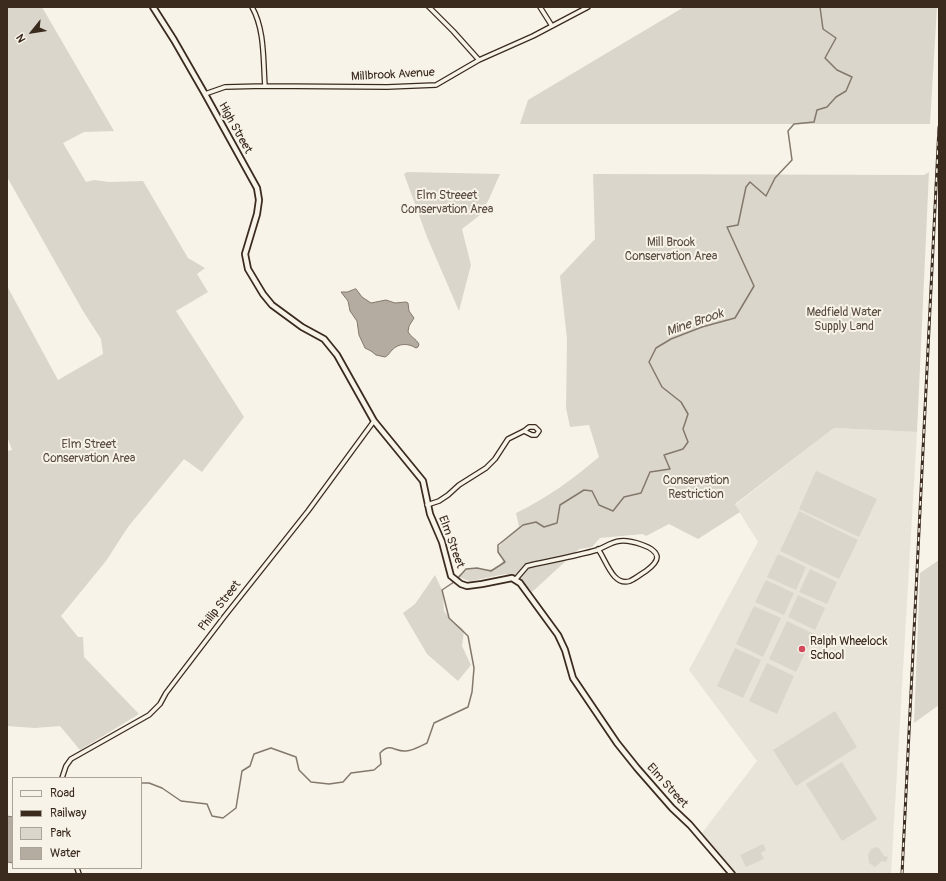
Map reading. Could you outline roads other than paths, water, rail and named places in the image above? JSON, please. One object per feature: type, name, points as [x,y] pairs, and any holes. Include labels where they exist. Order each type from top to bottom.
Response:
[{"type":"street","name":"High Street","points":[[153,7],[174,40],[257,188],[259,200],[257,214],[245,254],[247,268]]},
{"type":"street","points":[[253,7],[259,24],[265,86]]},
{"type":"street","points":[[429,7],[479,60]]},
{"type":"street","points":[[540,7],[552,26]]},
{"type":"street","name":"Millbrook Avenue","points":[[205,94],[225,87],[387,87],[436,85],[479,60],[552,26],[588,7]]},
{"type":"street","name":"Elm Street","points":[[247,268],[263,294],[276,310],[324,339],[330,346],[337,355],[374,421],[423,481],[427,505],[442,542],[451,576],[461,584],[471,586],[512,578],[520,583],[558,635],[565,650],[573,678],[617,743],[672,808],[690,825],[732,874]]},
{"type":"street","name":"Philip Street","points":[[62,777],[66,766],[71,759],[149,715],[160,704],[224,617],[308,511],[374,421]]},
{"type":"street","points":[[427,505],[439,501],[459,485],[486,468],[495,459],[508,439],[524,431]]},
{"type":"street","points":[[515,580],[527,566],[598,549],[612,543],[630,540],[652,550],[657,558],[656,562],[650,568],[630,581],[621,581],[617,580],[614,576],[598,549]]},
{"type":"water","points":[[356,289],[362,297],[371,303],[386,300],[395,303],[408,303],[409,311],[414,318],[409,326],[408,332],[419,344],[418,347],[416,348],[410,345],[401,345],[392,350],[385,357],[376,355],[365,348],[359,335],[357,321],[350,311],[348,301],[341,292]]},
{"type":"water","points":[[7,816],[12,817],[12,863],[7,862]]},
{"type":"waterway","name":"Mine Brook","points":[[458,578],[466,569],[477,568],[491,571],[505,562],[498,552],[498,545],[523,525],[536,522],[544,527],[557,523],[560,505],[584,490],[592,491],[599,505],[613,511],[624,497],[641,493],[650,472],[670,469],[664,455],[683,449],[688,442],[683,429],[688,414],[681,402],[662,387],[649,362],[656,348],[671,339],[702,327],[735,318],[754,286],[727,227],[738,225],[746,187],[750,182],[766,196],[775,178],[792,160],[788,131],[794,124],[814,122],[817,110],[827,107],[836,97],[846,91],[852,77],[837,70],[825,58],[836,38],[823,29],[820,7]]},
{"type":"waterway","name":"Mine Brook","points":[[142,783],[149,783],[162,788],[181,801],[207,804],[212,816],[223,818],[236,808],[242,771],[250,766],[254,754],[271,748],[296,757],[299,770],[311,782],[329,784],[343,782],[351,773],[374,770],[381,764],[380,753],[387,748],[408,751],[427,743],[434,723],[468,707],[472,692],[474,668],[468,636],[449,618],[442,590],[454,582]]},
{"type":"railway","points":[[902,874],[939,127]]},
{"type":"place","name":"Ralph Wheelock School","points":[[802,649]]},
{"type":"park label","name":"Elm Streeet Conservation Area","points":[[447,203]]},
{"type":"park label","name":"Mill Brook Conservation Area","points":[[671,250]]},
{"type":"park label","name":"Medfield Water Supply Land","points":[[844,320]]},
{"type":"park label","name":"Elm Street Conservation Area","points":[[89,452]]},
{"type":"park label","name":"Conservation Restriction","points":[[696,488]]}]
